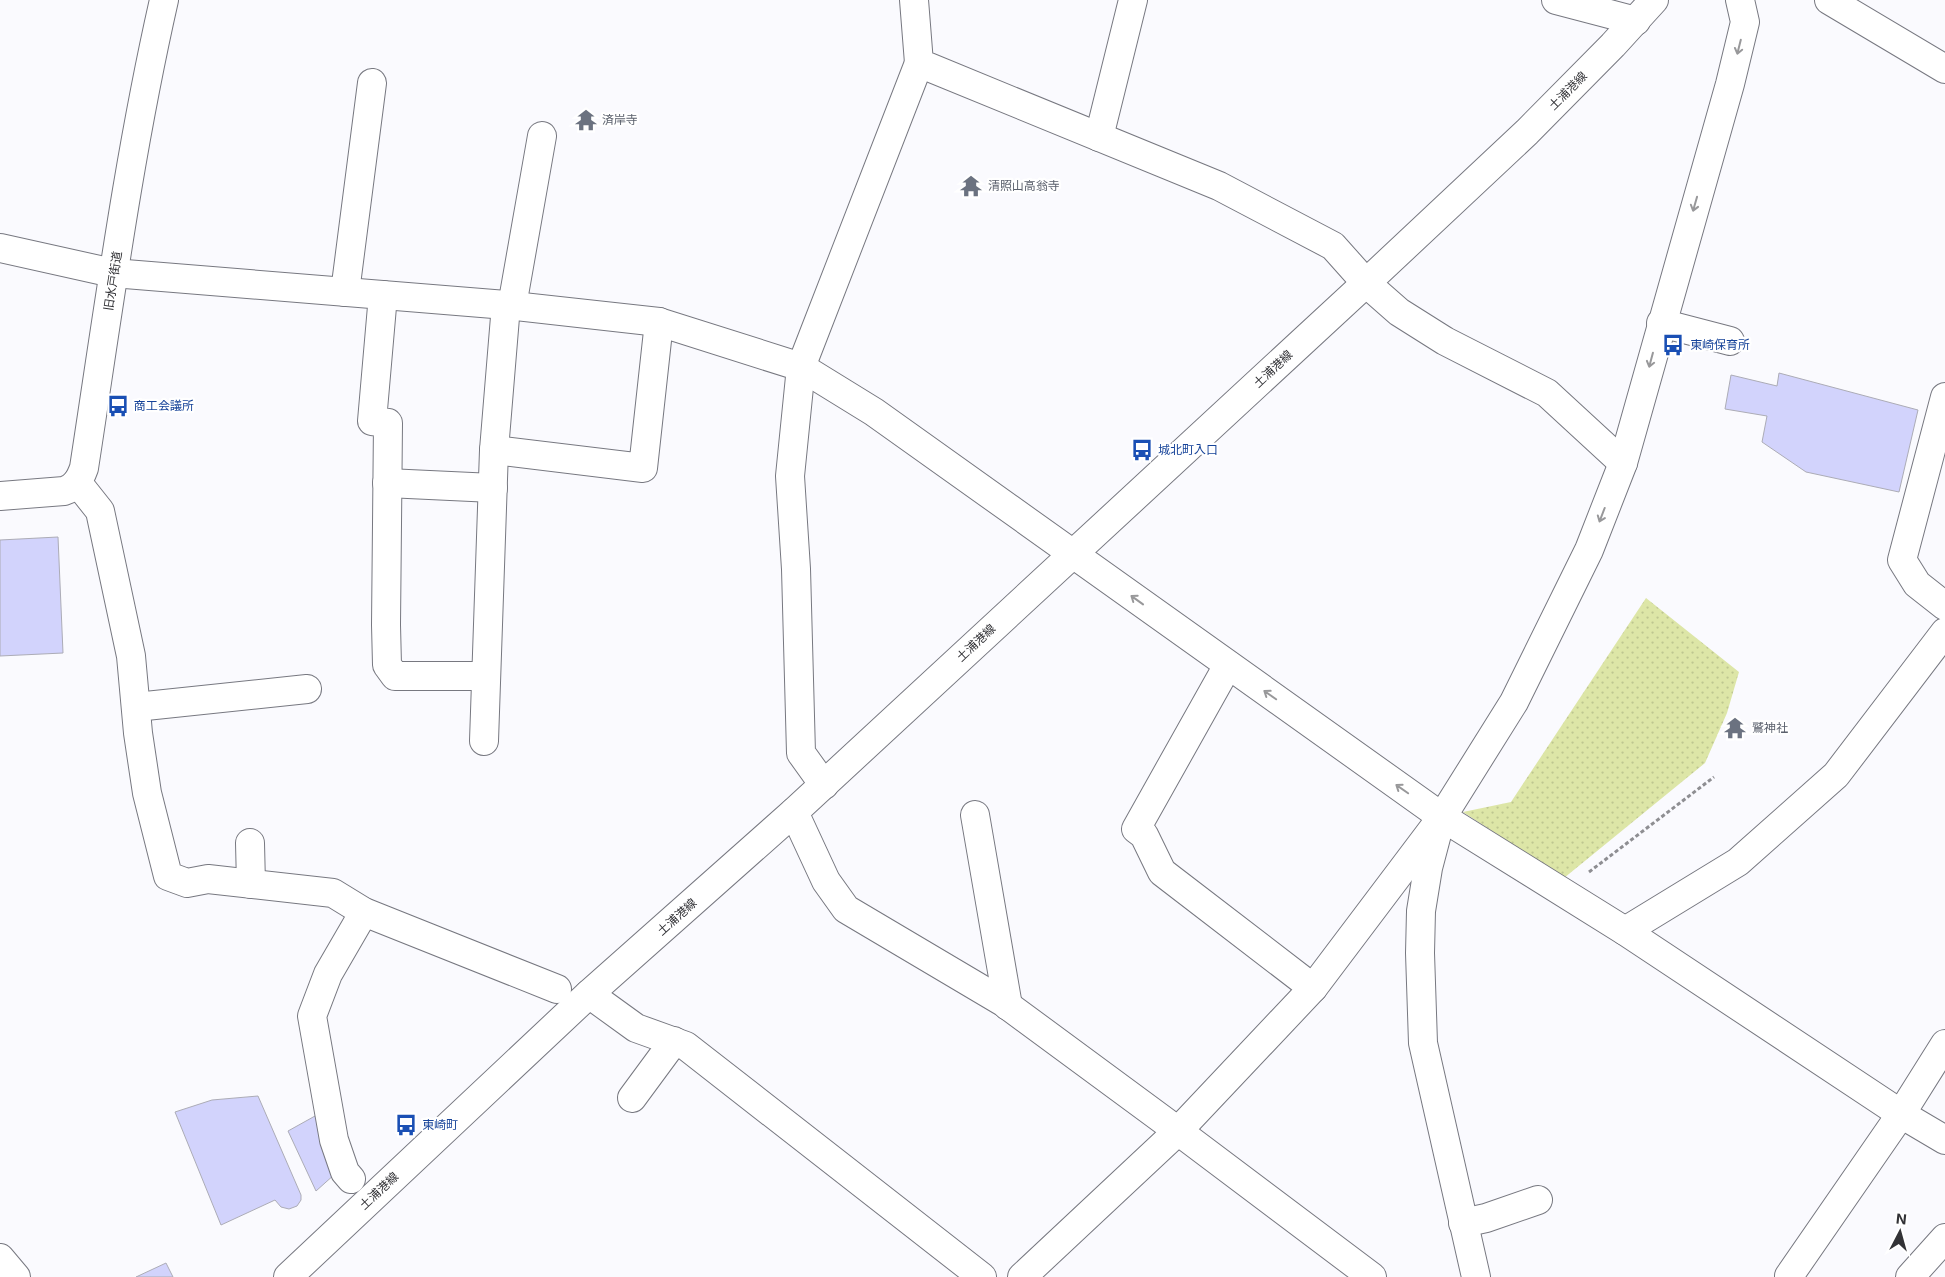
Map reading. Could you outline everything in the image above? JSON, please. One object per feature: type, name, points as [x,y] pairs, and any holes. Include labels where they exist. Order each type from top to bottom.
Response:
[{"type":"street","name":"旧水戸街道","points":[[77,482],[84,468],[114,273],[152,54],[164,0]]},
{"type":"street","points":[[824,784],[801,753],[796,568],[790,476],[801,367],[919,63],[914,0]]},
{"type":"street","points":[[1099,137],[1133,0]]},
{"type":"street","points":[[1556,0],[1636,21]]},
{"type":"street","name":"土浦港線","points":[[288,1277],[589,994],[794,812],[1366,283],[1527,132],[1636,21],[1654,0]]},
{"type":"street","points":[[1022,1277],[1178,1131],[1313,988],[1442,817],[1514,702],[1589,550],[1623,463],[1743,31],[1745,22],[1740,0]]},
{"type":"street","points":[[1829,0],[1945,69]]},
{"type":"street","points":[[919,63],[1219,186],[1307,231],[1333,246],[1366,283],[1399,312],[1445,341],[1547,393],[1623,463]]},
{"type":"street","points":[[345,292],[372,83]]},
{"type":"street","points":[[484,741],[494,450],[509,306],[542,136]]},
{"type":"street","points":[[0,248],[114,273],[509,306],[659,322],[801,367],[874,412],[1442,817],[1625,932],[1901,1114],[1945,1140]]},
{"type":"street","points":[[383,295],[372,421],[388,424],[387,665],[395,676],[486,676]]},
{"type":"street","points":[[494,450],[643,468],[659,322]]},
{"type":"street","points":[[1661,323],[1730,341]]},
{"type":"street","points":[[1945,397],[1902,560],[1917,584],[1945,606]]},
{"type":"street","points":[[0,496],[64,491],[72,488],[77,482],[100,511],[131,656],[138,733],[147,793],[168,876],[186,882],[208,879],[333,893],[364,912],[557,989]]},
{"type":"street","points":[[387,483],[493,488]]},
{"type":"street","points":[[1625,932],[1738,862],[1836,775],[1945,632]]},
{"type":"street","points":[[1228,665],[1136,829],[1144,835],[1162,872],[1313,988]]},
{"type":"street","points":[[136,707],[307,690]]},
{"type":"street","points":[[794,812],[826,881],[846,910],[1008,1006],[1372,1277]]},
{"type":"street","points":[[975,814],[1008,1006]]},
{"type":"street","points":[[1442,817],[1428,868],[1421,910],[1420,953],[1423,1043],[1476,1277]]},
{"type":"street","points":[[250,843],[256,884]]},
{"type":"street","points":[[351,1180],[345,1172],[334,1140],[312,1016],[328,974],[364,912]]},
{"type":"street","points":[[589,994],[636,1028],[686,1046],[982,1277]]},
{"type":"street","points":[[632,1098],[674,1041]]},
{"type":"street","points":[[1788,1276],[1901,1114],[1945,1044]]},
{"type":"street","points":[[1464,1223],[1486,1218],[1538,1200]]},
{"type":"street","points":[[1910,1277],[1945,1238]]},
{"type":"street","points":[[0,1258],[16,1277]]},
{"type":"path","points":[[1562,892],[1714,777]]},
{"type":"green space","points":[[1646,598],[1739,672],[1727,713],[1705,763],[1564,878],[1463,812],[1511,802]]},
{"type":"building","points":[[1779,373],[1918,410],[1899,492],[1806,472],[1762,442],[1767,416],[1725,409],[1731,375],[1777,386]]},
{"type":"building","points":[[58,537],[63,653],[0,656],[0,540]]},
{"type":"building","points":[[258,1096],[301,1195],[301,1200],[297,1206],[289,1209],[281,1207],[275,1200],[221,1225],[175,1112],[212,1100]]},
{"type":"building","points":[[315,1116],[324,1135],[335,1174],[316,1191],[288,1131]]},
{"type":"building","points":[[166,1263],[173,1277],[136,1277]]},
{"type":"place","name":"済岸寺","points":[[586,120]]},
{"type":"place","name":"清照山高翁寺","points":[[971,186]]},
{"type":"place","name":"東崎保育所","points":[[1673,345]]},
{"type":"place","name":"商工会議所","points":[[118,406]]},
{"type":"place","name":"城北町入口","points":[[1142,450]]},
{"type":"place","name":"鷲神社","points":[[1735,728]]},
{"type":"place","name":"東崎町","points":[[406,1125]]}]
